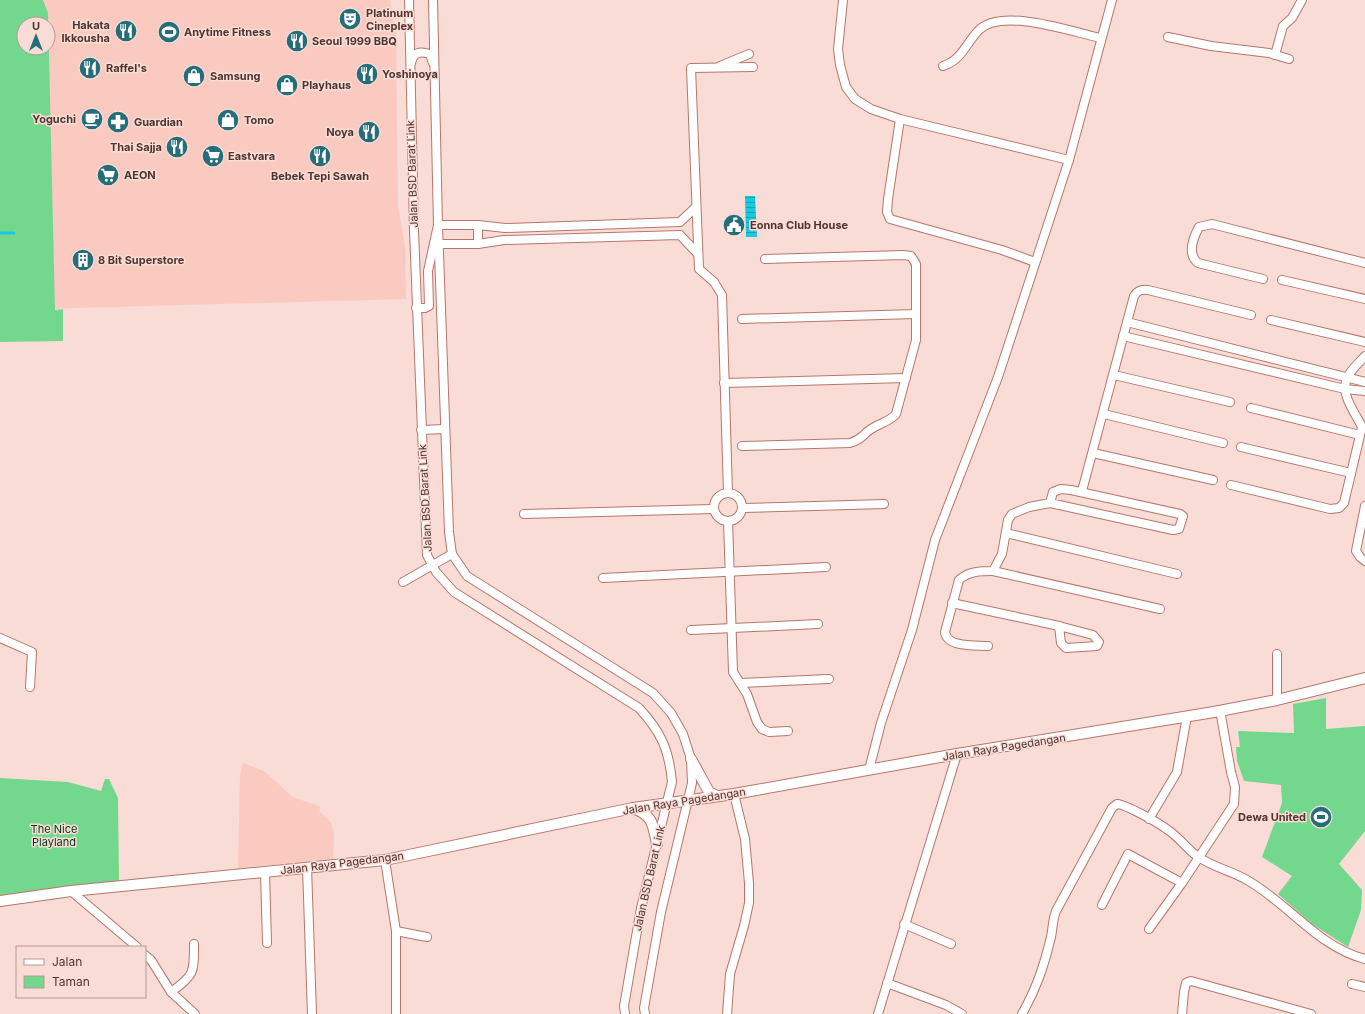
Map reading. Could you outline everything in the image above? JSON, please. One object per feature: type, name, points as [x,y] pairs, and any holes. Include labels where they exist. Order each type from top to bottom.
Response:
[{"type":"street","name":"Jalan BSD Barat Link","points":[[409,0],[409,70],[416,308],[427,555],[436,572],[454,592],[639,708],[654,725],[664,742],[672,782],[641,908],[624,1006],[625,1014]]},
{"type":"street","name":"Jalan BSD Barat Link","points":[[433,0],[438,244],[449,532],[452,554],[467,576],[652,693],[671,713],[680,729],[690,759],[692,783],[662,912],[644,1008],[645,1014]]},
{"type":"street","points":[[843,0],[838,49],[840,65],[846,87],[854,99],[871,109],[900,119],[1006,143],[1069,160]]},
{"type":"street","points":[[869,770],[881,722],[912,630],[935,540],[998,377],[1034,262],[1069,160],[1112,0]]},
{"type":"street","points":[[1275,55],[1283,26],[1292,18],[1302,0]]},
{"type":"street","points":[[943,66],[952,63],[960,56],[979,30],[989,23],[1004,20],[1024,20],[1101,38]]},
{"type":"street","points":[[1168,37],[1211,46],[1275,55],[1289,59]]},
{"type":"street","points":[[409,70],[412,57],[417,52],[430,54],[435,69]]},
{"type":"street","points":[[715,68],[749,54]]},
{"type":"street","points":[[728,493],[722,295],[714,282],[699,269],[692,68],[753,67]]},
{"type":"street","points":[[900,119],[888,199],[888,212],[890,219],[1002,250],[1034,262]]},
{"type":"street","points":[[416,308],[425,308],[429,306],[428,271],[438,225],[478,225],[505,228],[680,222],[696,207]]},
{"type":"street","points":[[680,222],[680,235],[698,254]]},
{"type":"street","points":[[1263,279],[1198,263],[1194,260],[1191,250],[1199,227],[1212,224],[1365,263]]},
{"type":"street","points":[[478,225],[478,244]]},
{"type":"street","points":[[438,244],[478,244],[504,240],[680,235]]},
{"type":"street","points":[[742,446],[850,443],[860,440],[870,429],[890,420],[896,414],[916,340],[916,264],[910,256],[765,259]]},
{"type":"street","points":[[1282,280],[1365,300]]},
{"type":"street","points":[[1082,492],[1104,414],[1134,296],[1142,290],[1251,315]]},
{"type":"street","points":[[742,319],[916,314]]},
{"type":"street","points":[[1270,320],[1365,342]]},
{"type":"street","points":[[1127,322],[1365,382]]},
{"type":"street","points":[[1123,336],[1345,389],[1365,391]]},
{"type":"street","points":[[1231,485],[1334,509],[1339,508],[1344,503],[1362,427],[1350,405],[1345,389],[1347,378],[1365,356]]},
{"type":"street","points":[[1114,375],[1230,402]]},
{"type":"street","points":[[724,383],[906,378]]},
{"type":"street","points":[[1251,408],[1360,435]]},
{"type":"street","points":[[1104,414],[1223,443]]},
{"type":"street","points":[[421,430],[445,429]]},
{"type":"street","points":[[1241,447],[1351,473]]},
{"type":"street","points":[[1093,453],[1213,480]]},
{"type":"street","points":[[993,571],[1002,554],[1008,520],[1012,514],[1029,507],[1050,503],[1173,530],[1179,530],[1182,516],[1180,514],[1065,489],[1056,490],[1052,494],[1050,503]]},
{"type":"street","points":[[728,493],[735,494],[741,500],[743,508],[740,515],[735,519],[728,521],[722,520],[714,509],[715,501],[720,495],[728,493]]},
{"type":"street","points":[[743,508],[884,504]]},
{"type":"street","points":[[1365,506],[1356,551],[1365,561]]},
{"type":"street","points":[[524,514],[714,509]]},
{"type":"street","points":[[728,521],[733,672],[747,694],[757,722],[762,729],[769,732],[788,731]]},
{"type":"street","points":[[1006,533],[1177,574]]},
{"type":"street","points":[[402,582],[452,554]]},
{"type":"street","points":[[603,578],[826,567]]},
{"type":"street","points":[[988,646],[954,643],[948,639],[945,632],[952,603],[960,580],[962,577],[978,571],[993,571],[1160,609]]},
{"type":"street","points":[[952,603],[1059,626],[1093,636],[1099,642],[1097,646],[1066,648],[1061,643],[1059,626]]},
{"type":"street","points":[[691,630],[818,624]]},
{"type":"street","points":[[0,638],[32,652],[30,687]]},
{"type":"street","points":[[1277,654],[1277,700]]},
{"type":"street","name":"Jalan Raya Pagedangan","points":[[0,901],[71,891],[385,860],[633,808],[688,799],[734,794],[957,754],[1187,716],[1277,700],[1365,678]]},
{"type":"street","points":[[740,683],[829,679]]},
{"type":"street","points":[[1149,929],[1182,884],[1198,857],[1231,810],[1236,798],[1220,710]]},
{"type":"street","points":[[1149,820],[1177,772],[1187,716]]},
{"type":"street","points":[[878,1014],[904,924],[957,754]]},
{"type":"street","points":[[690,759],[709,792],[717,796]]},
{"type":"street","points":[[727,1014],[730,974],[749,903],[749,883],[745,839],[734,794]]},
{"type":"street","points":[[1022,1014],[1037,985],[1051,939],[1052,925],[1056,911],[1114,805],[1121,804],[1168,830],[1198,857],[1246,879],[1273,897],[1311,930],[1344,952],[1365,960]]},
{"type":"street","points":[[633,808],[644,812],[650,819],[657,844]]},
{"type":"street","points":[[1102,905],[1128,854],[1182,884]]},
{"type":"street","points":[[385,860],[396,931],[396,1014]]},
{"type":"street","points":[[307,867],[312,1014]]},
{"type":"street","points":[[265,872],[267,943]]},
{"type":"street","points":[[71,891],[136,946]]},
{"type":"street","points":[[904,924],[951,944]]},
{"type":"street","points":[[396,931],[426,937]]},
{"type":"street","points":[[171,992],[188,980],[192,974],[194,968],[194,944]]},
{"type":"street","points":[[146,956],[171,992],[195,1014]]},
{"type":"street","points":[[1182,1014],[1186,983],[1191,982],[1311,1014]]},
{"type":"street","points":[[887,983],[946,1005],[962,1014]]},
{"type":"street","points":[[1352,984],[1365,987]]},
{"type":"shaded area","name":"Eastvara","points":[[32,0],[390,0],[396,34],[398,206],[405,246],[406,299],[40,309],[47,56],[56,56],[56,16],[43,16]]},
{"type":"shaded area","points":[[243,763],[264,771],[293,797],[321,807],[319,811],[331,822],[334,834],[333,859],[238,868],[240,774]]},
{"type":"green space","points":[[0,0],[43,0],[48,13],[48,16],[16,16],[16,56],[49,56],[55,310],[63,309],[63,341],[0,342]]},
{"type":"green space","name":"Dewa United","points":[[1326,698],[1326,729],[1365,726],[1365,831],[1339,864],[1362,890],[1361,910],[1348,947],[1312,924],[1278,894],[1292,876],[1262,857],[1282,803],[1281,785],[1244,781],[1237,761],[1236,747],[1240,747],[1238,731],[1294,733],[1293,704]]},
{"type":"green space","name":"The Nice Playland","points":[[0,778],[68,782],[101,791],[105,779],[109,779],[118,798],[119,881],[0,898]]},
{"type":"water","points":[[745,196],[755,196],[757,237],[746,237]]},
{"type":"waterway","points":[[0,233],[14,233]]},
{"type":"place","name":"Platinum Cineplex","points":[[350,19]]},
{"type":"place","name":"Hakata Ikkousha","points":[[126,31]]},
{"type":"place","name":"Anytime Fitness","points":[[169,32]]},
{"type":"place","name":"Seoul 1999 BBQ","points":[[297,41]]},
{"type":"place","name":"Raffel's","points":[[90,68]]},
{"type":"place","name":"Yoshinoya","points":[[367,74]]},
{"type":"place","name":"Samsung","points":[[194,76]]},
{"type":"place","name":"Playhaus","points":[[287,85]]},
{"type":"place","name":"Yoguchi","points":[[92,119]]},
{"type":"place","name":"Tomo","points":[[228,120]]},
{"type":"place","name":"Guardian","points":[[118,122]]},
{"type":"place","name":"Noya","points":[[369,132]]},
{"type":"place","name":"Thai Sajja","points":[[177,147]]},
{"type":"place","name":"Eastvara","points":[[213,156]]},
{"type":"place","name":"Bebek Tepi Sawah","points":[[320,156]]},
{"type":"place","name":"AEON","points":[[108,175]]},
{"type":"place","name":"Eonna Club House","points":[[734,225]]},
{"type":"place","name":"8 Bit Superstore","points":[[83,260]]},
{"type":"place","name":"Dewa United","points":[[1321,817]]}]
